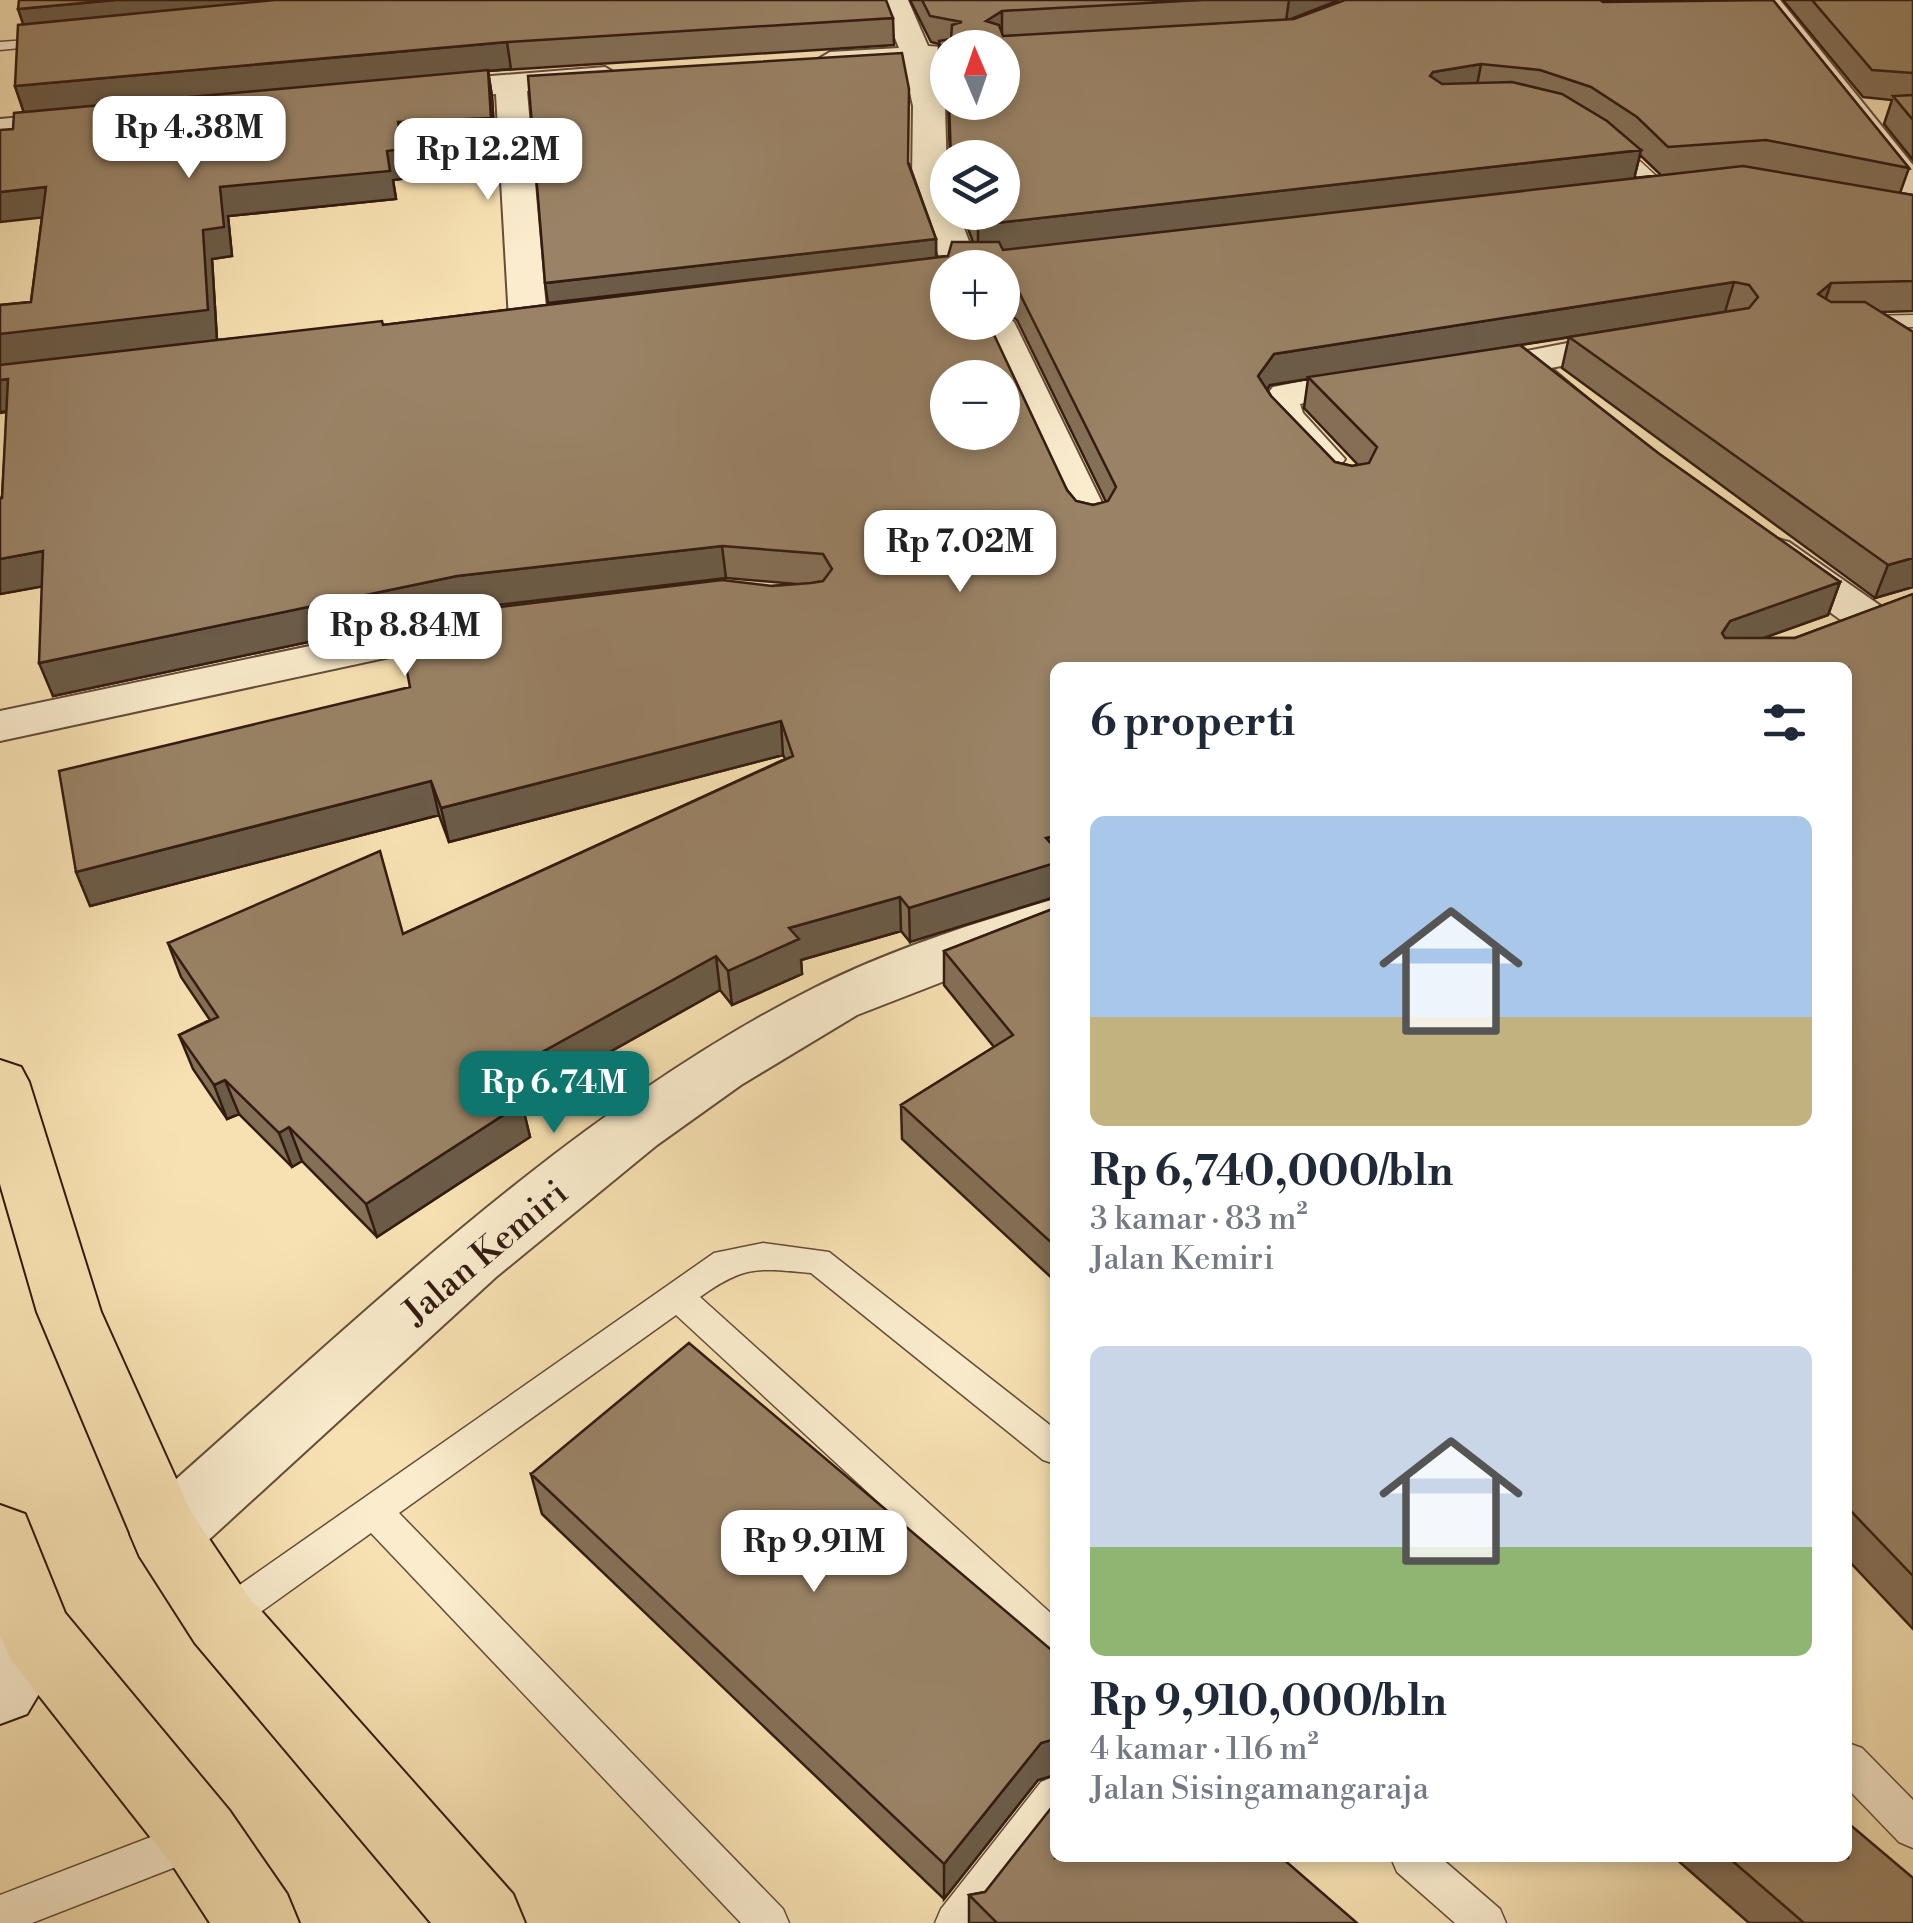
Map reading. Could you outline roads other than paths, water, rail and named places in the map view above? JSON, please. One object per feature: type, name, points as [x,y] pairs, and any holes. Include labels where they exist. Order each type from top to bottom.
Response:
[{"type":"main road","points":[[0,1082],[68,1312],[165,1534],[220,1620],[484,1923]]},
{"type":"main road","points":[[0,1538],[18,1662],[202,1838],[258,1923]]},
{"type":"street","points":[[894,0],[930,51]]},
{"type":"street","points":[[1758,8],[1849,110],[1908,204]]},
{"type":"street","points":[[801,63],[930,54]]},
{"type":"street","points":[[393,93],[627,74]]},
{"type":"street","points":[[511,82],[528,320]]},
{"type":"street","points":[[930,89],[930,118]]},
{"type":"street","points":[[1849,110],[1897,110]]},
{"type":"street","points":[[0,128],[116,118]]},
{"type":"street","points":[[930,120],[929,180],[942,250]]},
{"type":"street","points":[[1622,193],[1698,185]]},
{"type":"street","points":[[489,324],[566,316]]},
{"type":"street","points":[[1605,428],[1512,360],[1680,333]]},
{"type":"street","points":[[1004,340],[1090,521]]},
{"type":"street","points":[[1348,482],[1284,417],[1280,402],[1286,395],[1409,373]]},
{"type":"street","points":[[1744,529],[1869,619]]},
{"type":"street","points":[[1819,637],[1913,604]]},
{"type":"street","points":[[0,726],[512,620]]},
{"type":"street","name":"Jalan Kemiri","points":[[165,1534],[539,1204],[694,1089],[811,1015],[898,975],[1050,920]]},
{"type":"lane","points":[[0,46],[59,40]]},
{"type":"lane","points":[[1594,126],[1660,189]]},
{"type":"lane","points":[[1837,322],[1913,321]]},
{"type":"lane","points":[[220,1620],[725,1262],[762,1256],[818,1261],[1050,1445]]},
{"type":"lane","points":[[677,1296],[1050,1636]]},
{"type":"lane","points":[[372,1510],[769,1923]]},
{"type":"lane","points":[[1852,1766],[1913,1828]]},
{"type":"lane","points":[[955,1923],[1050,1802]]},
{"type":"lane","points":[[0,1916],[202,1838]]},
{"type":"lane","points":[[1416,1862],[1486,1923]]}]
